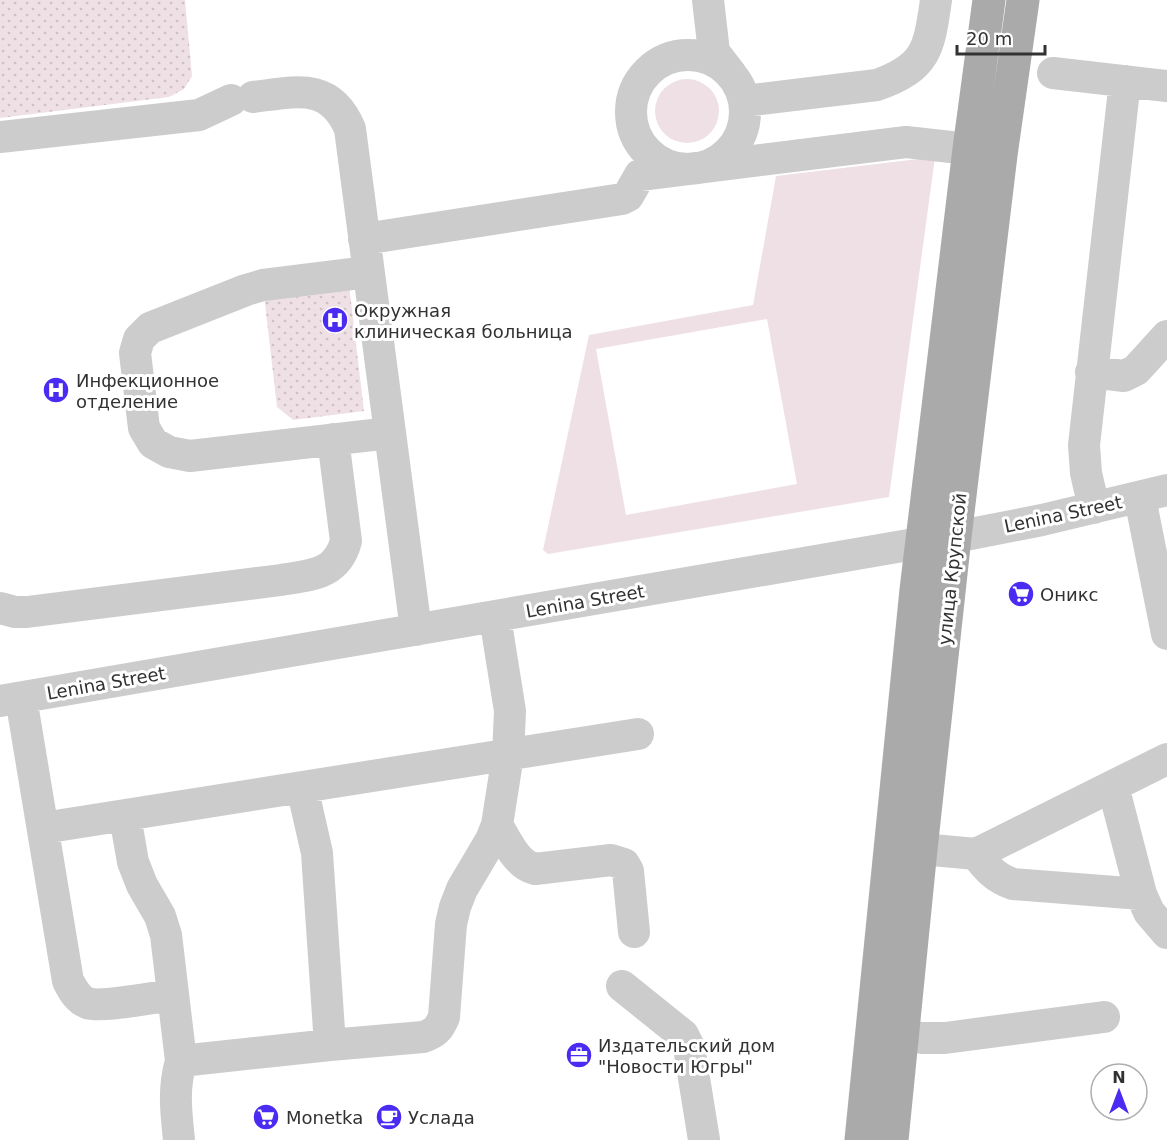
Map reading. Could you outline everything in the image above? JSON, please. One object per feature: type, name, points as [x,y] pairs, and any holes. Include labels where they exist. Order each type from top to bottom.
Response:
[{"type":"main road","name":"улица Крупской","points":[[861,1140],[921,543],[989,0]]},
{"type":"main road","name":"улица Крупской","points":[[892,1140],[955,537],[1001,155],[1023,0]]},
{"type":"street","points":[[632,124],[637,138],[656,159],[682,169],[711,164],[724,156],[742,132],[745,116],[739,89],[724,67],[713,60],[699,56],[708,0]]},
{"type":"street","points":[[739,89],[877,85],[895,78],[910,69],[929,44],[936,0]]},
{"type":"street","points":[[364,238],[622,199],[628,196],[640,176],[631,110],[638,83],[658,63],[671,57],[700,53]]},
{"type":"street","points":[[1053,72],[1167,87]]},
{"type":"street","points":[[1094,508],[1086,473],[1084,445],[1090,372],[1125,81]]},
{"type":"street","points":[[0,137],[199,115],[242,98],[305,91],[319,95],[338,106],[350,129],[416,630]]},
{"type":"street","points":[[640,176],[906,142],[969,149]]},
{"type":"street","points":[[368,272],[263,285],[150,328],[139,339],[135,353],[144,428],[153,443],[169,452],[190,456],[390,433]]},
{"type":"street","points":[[1090,372],[1124,375],[1136,370],[1167,336]]},
{"type":"street","points":[[0,608],[27,612],[281,580],[319,573],[334,564],[343,551],[346,541],[333,439]]},
{"type":"street","points":[[1153,494],[1167,634]]},
{"type":"street","name":"Lenina Street","points":[[10,699],[955,537],[1153,494]]},
{"type":"street","points":[[181,1061],[423,1037],[433,1034],[440,1027],[444,1017],[450,924],[462,889],[491,840],[497,825],[508,755],[510,711],[495,617]]},
{"type":"street","points":[[10,699],[42,828],[68,981],[76,995],[87,1003],[99,1004],[173,995]]},
{"type":"street","points":[[42,828],[638,734]]},
{"type":"street","points":[[921,849],[976,854],[1167,759]]},
{"type":"street","points":[[1113,786],[1141,894],[1149,912],[1167,933]]},
{"type":"street","points":[[302,787],[317,853],[330,1045]]},
{"type":"street","points":[[125,816],[133,862],[141,885],[160,916],[166,935],[181,1061],[175,1094],[179,1140]]},
{"type":"street","points":[[497,825],[519,861],[526,867],[535,869],[612,860],[624,864],[628,871],[634,932]]},
{"type":"street","points":[[976,854],[992,874],[1013,884],[1141,894]]},
{"type":"street","points":[[622,986],[683,1035],[689,1047],[704,1140]]},
{"type":"street","points":[[902,1035],[945,1038],[1104,1017]]},
{"type":"shaded area","points":[[0,0],[185,0],[192,76],[184,89],[169,97],[0,118]]},
{"type":"shaded area","points":[[687,79],[710,88],[719,111],[710,134],[687,143],[664,134],[655,111],[664,88]]},
{"type":"shaded area","points":[[935,157],[889,497],[548,554],[543,550],[589,335],[753,305],[776,176]],"holes":[[[767,319],[797,484],[626,515],[596,349]]]},
{"type":"shaded area","points":[[349,285],[364,411],[293,420],[277,407],[264,295]]},
{"type":"place","name":"Окружная клиническая больница","points":[[335,320]]},
{"type":"place","name":"Инфекционное отделение","points":[[56,390]]},
{"type":"place","name":"Оникс","points":[[1021,594]]},
{"type":"place","name":"Издательский дом \"Новости Югры\"","points":[[579,1055]]},
{"type":"place","name":"Monetka","points":[[266,1117]]},
{"type":"place","name":"Услада","points":[[389,1117]]}]
